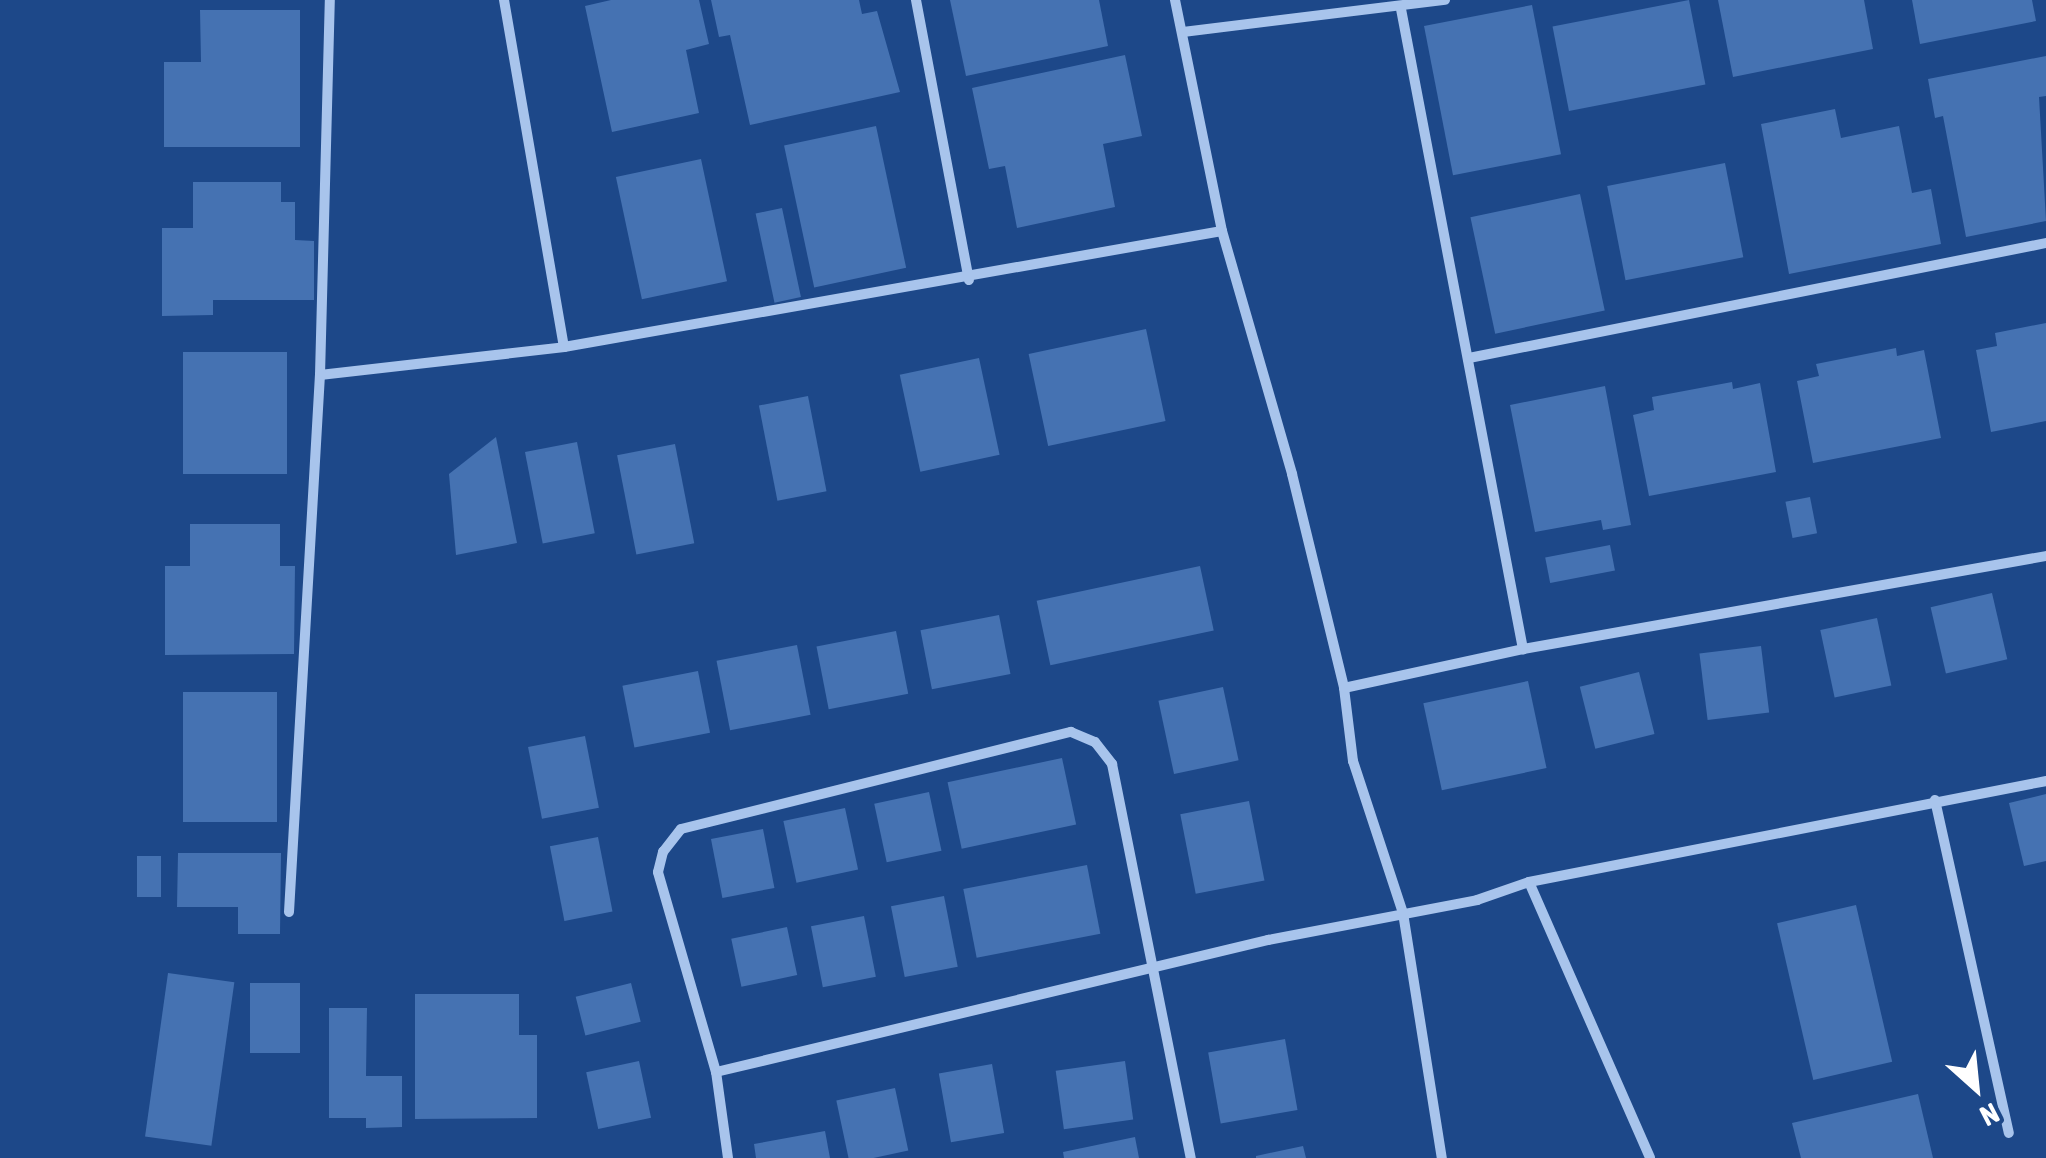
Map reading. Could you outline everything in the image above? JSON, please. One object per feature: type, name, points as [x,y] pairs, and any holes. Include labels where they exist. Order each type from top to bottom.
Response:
[{"type":"street","points":[[289,912],[320,375],[330,0]]},
{"type":"street","points":[[504,0],[564,347]]},
{"type":"street","points":[[916,0],[969,280]]},
{"type":"street","points":[[1175,0],[1222,231],[1292,474],[1344,688],[1370,825],[1402,913],[1442,1158]]},
{"type":"street","points":[[1183,32],[1401,9],[1445,0]]},
{"type":"street","points":[[1401,9],[1523,649]]},
{"type":"street","points":[[320,375],[564,347],[969,280],[1222,231]]},
{"type":"street","points":[[1469,358],[2046,244]]},
{"type":"street","points":[[1344,688],[1523,649],[2046,556]]},
{"type":"street","points":[[728,1158],[716,1072],[658,872],[662,852],[680,830],[1071,732],[1094,742],[1112,764],[1192,1158]]},
{"type":"street","points":[[716,1072],[1153,968],[1477,900],[1529,882],[2046,781]]},
{"type":"street","points":[[1936,800],[2009,1133]]},
{"type":"street","points":[[1529,882],[1650,1158]]},
{"type":"building","points":[[611,0],[699,0],[709,44],[686,50],[699,113],[612,132],[585,6]]},
{"type":"building","points":[[711,0],[859,0],[862,14],[877,11],[900,92],[750,125],[730,35],[719,37]]},
{"type":"building","points":[[950,0],[1099,0],[1108,46],[966,76]]},
{"type":"building","points":[[1689,0],[1705,84],[1569,111],[1553,27]]},
{"type":"building","points":[[1718,0],[1864,0],[1873,49],[1733,77]]},
{"type":"building","points":[[1912,0],[2032,0],[2036,21],[1920,44]]},
{"type":"building","points":[[1532,5],[1561,154],[1453,175],[1424,26]]},
{"type":"building","points":[[200,10],[300,10],[300,147],[164,147],[164,62],[201,62]]},
{"type":"building","points":[[1125,55],[1142,136],[1103,144],[1115,207],[1017,228],[1005,166],[989,169],[972,88]]},
{"type":"building","points":[[2046,56],[2046,96],[2039,97],[2046,221],[1966,237],[1943,116],[1935,118],[1928,79]]},
{"type":"building","points":[[1835,109],[1841,138],[1899,126],[1912,193],[1931,189],[1941,244],[1789,274],[1761,124]]},
{"type":"building","points":[[876,126],[906,268],[814,287],[784,146]]},
{"type":"building","points":[[701,159],[727,281],[642,299],[616,177]]},
{"type":"building","points":[[1725,163],[1743,257],[1626,280],[1607,186]]},
{"type":"building","points":[[193,182],[281,182],[281,202],[295,202],[295,240],[314,241],[314,300],[213,300],[213,315],[162,316],[162,228],[193,228]]},
{"type":"building","points":[[1580,194],[1605,310],[1495,334],[1470,217]]},
{"type":"building","points":[[782,208],[801,297],[775,303],[756,214]]},
{"type":"building","points":[[2046,323],[2046,421],[1991,432],[1976,350],[1997,346],[1995,333]]},
{"type":"building","points":[[1146,329],[1166,421],[1048,446],[1029,354]]},
{"type":"building","points":[[1896,348],[1897,356],[1924,350],[1941,438],[1813,463],[1797,381],[1819,376],[1816,364]]},
{"type":"building","points":[[183,352],[287,352],[287,474],[183,474]]},
{"type":"building","points":[[979,358],[1000,455],[920,472],[900,375]]},
{"type":"building","points":[[1732,382],[1733,389],[1760,383],[1776,472],[1649,496],[1633,415],[1654,410],[1652,397]]},
{"type":"building","points":[[1605,386],[1631,525],[1603,530],[1601,520],[1535,532],[1510,405]]},
{"type":"building","points":[[808,396],[827,491],[777,501],[759,406]]},
{"type":"building","points":[[496,437],[517,543],[456,555],[449,474]]},
{"type":"building","points":[[577,442],[595,533],[543,543],[525,452]]},
{"type":"building","points":[[675,444],[694,543],[636,554],[617,455]]},
{"type":"building","points":[[1810,497],[1817,533],[1793,538],[1785,502]]},
{"type":"building","points":[[190,524],[280,524],[280,566],[295,566],[294,654],[165,655],[165,566],[190,566]]},
{"type":"building","points":[[1610,545],[1615,571],[1550,583],[1545,558]]},
{"type":"building","points":[[1200,566],[1214,631],[1050,665],[1037,601]]},
{"type":"building","points":[[1992,593],[2007,659],[1946,673],[1931,607]]},
{"type":"building","points":[[999,615],[1010,674],[932,689],[920,630]]},
{"type":"building","points":[[1877,618],[1891,685],[1835,698],[1820,630]]},
{"type":"building","points":[[896,631],[908,694],[829,709],[816,646]]},
{"type":"building","points":[[797,645],[811,715],[730,730],[717,661]]},
{"type":"building","points":[[1761,646],[1769,713],[1708,720],[1699,654]]},
{"type":"building","points":[[698,671],[710,733],[634,748],[622,686]]},
{"type":"building","points":[[1639,672],[1654,734],[1595,749],[1580,687]]},
{"type":"building","points":[[1528,681],[1547,768],[1442,790],[1423,703]]},
{"type":"building","points":[[1223,687],[1239,760],[1174,774],[1158,701]]},
{"type":"building","points":[[183,692],[277,692],[277,822],[183,822]]},
{"type":"building","points":[[585,736],[599,808],[542,819],[528,747]]},
{"type":"building","points":[[1062,758],[1076,825],[962,849],[948,782]]},
{"type":"building","points":[[929,792],[941,851],[887,862],[874,804]]},
{"type":"building","points":[[2046,794],[2046,861],[2024,866],[2009,803]]},
{"type":"building","points":[[1249,801],[1264,881],[1196,894],[1180,814]]},
{"type":"building","points":[[845,808],[858,870],[796,883],[783,821]]},
{"type":"building","points":[[763,829],[774,888],[722,898],[711,839]]},
{"type":"building","points":[[598,837],[613,912],[564,921],[550,846]]},
{"type":"building","points":[[178,853],[281,853],[280,934],[238,934],[238,907],[177,907]]},
{"type":"building","points":[[137,856],[161,856],[161,897],[137,897]]},
{"type":"building","points":[[1087,865],[1100,934],[977,958],[963,889]]},
{"type":"building","points":[[944,896],[958,967],[905,977],[891,906]]},
{"type":"building","points":[[1856,905],[1892,1062],[1813,1080],[1777,923]]},
{"type":"building","points":[[864,916],[876,977],[823,987],[811,926]]},
{"type":"building","points":[[787,927],[797,975],[741,987],[731,939]]},
{"type":"building","points":[[168,973],[234,982],[211,1146],[145,1136]]},
{"type":"building","points":[[250,983],[300,983],[300,1053],[250,1053]]},
{"type":"building","points":[[631,983],[641,1022],[585,1036],[576,997]]},
{"type":"building","points":[[415,994],[519,994],[519,1035],[537,1035],[537,1118],[415,1119]]},
{"type":"building","points":[[329,1008],[367,1008],[366,1076],[402,1076],[402,1127],[366,1128],[366,1118],[329,1118]]},
{"type":"building","points":[[1285,1039],[1298,1110],[1221,1123],[1208,1053]]},
{"type":"building","points":[[639,1061],[651,1118],[598,1129],[586,1072]]},
{"type":"building","points":[[1125,1061],[1133,1119],[1064,1129],[1056,1071]]},
{"type":"building","points":[[992,1064],[1004,1133],[951,1142],[939,1073]]},
{"type":"building","points":[[895,1088],[908,1151],[873,1158],[849,1158],[836,1100]]},
{"type":"building","points":[[1918,1094],[1933,1158],[1801,1158],[1792,1123]]},
{"type":"building","points":[[825,1131],[830,1158],[756,1158],[754,1144]]},
{"type":"building","points":[[1135,1137],[1139,1158],[1064,1158],[1063,1152]]},
{"type":"building","points":[[1303,1146],[1306,1158],[1256,1158],[1256,1156]]}]
